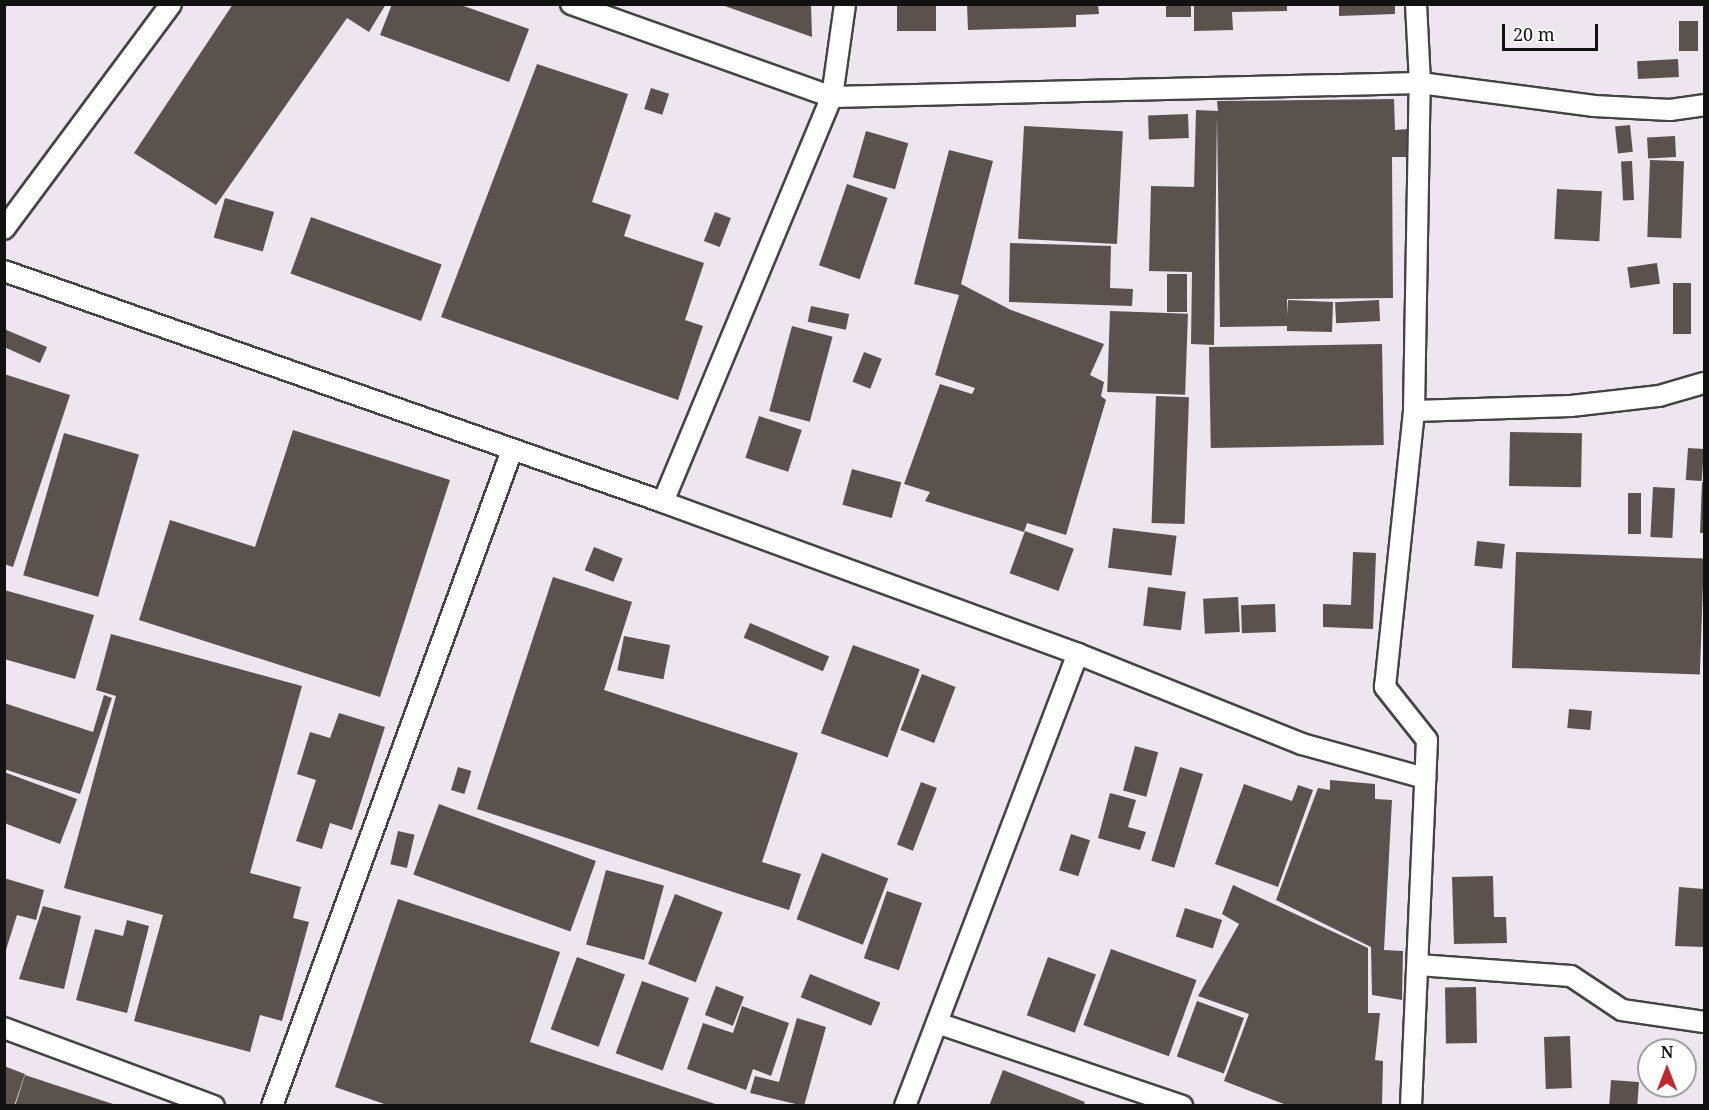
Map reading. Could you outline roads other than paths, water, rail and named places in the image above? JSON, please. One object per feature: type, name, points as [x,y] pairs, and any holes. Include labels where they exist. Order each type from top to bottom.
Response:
[{"type":"lane","points":[[4,229],[171,4]]},
{"type":"lane","points":[[571,4],[832,97],[1419,83],[1594,106],[1670,110],[1704,105]]},
{"type":"lane","points":[[663,502],[832,97],[845,4]]},
{"type":"lane","points":[[1411,1106],[1427,740],[1385,687],[1414,411],[1419,83],[1416,4]]},
{"type":"lane","points":[[4,271],[663,502],[1078,654],[1302,744],[1425,778]]},
{"type":"lane","points":[[1414,411],[1571,406],[1659,396],[1704,383]]},
{"type":"lane","points":[[272,1106],[512,450]]},
{"type":"lane","points":[[905,1106],[1078,654]]},
{"type":"lane","points":[[1418,965],[1571,976],[1622,1010],[1704,1022]]},
{"type":"lane","points":[[937,1023],[1182,1106]]},
{"type":"lane","points":[[4,1028],[214,1106]]}]
